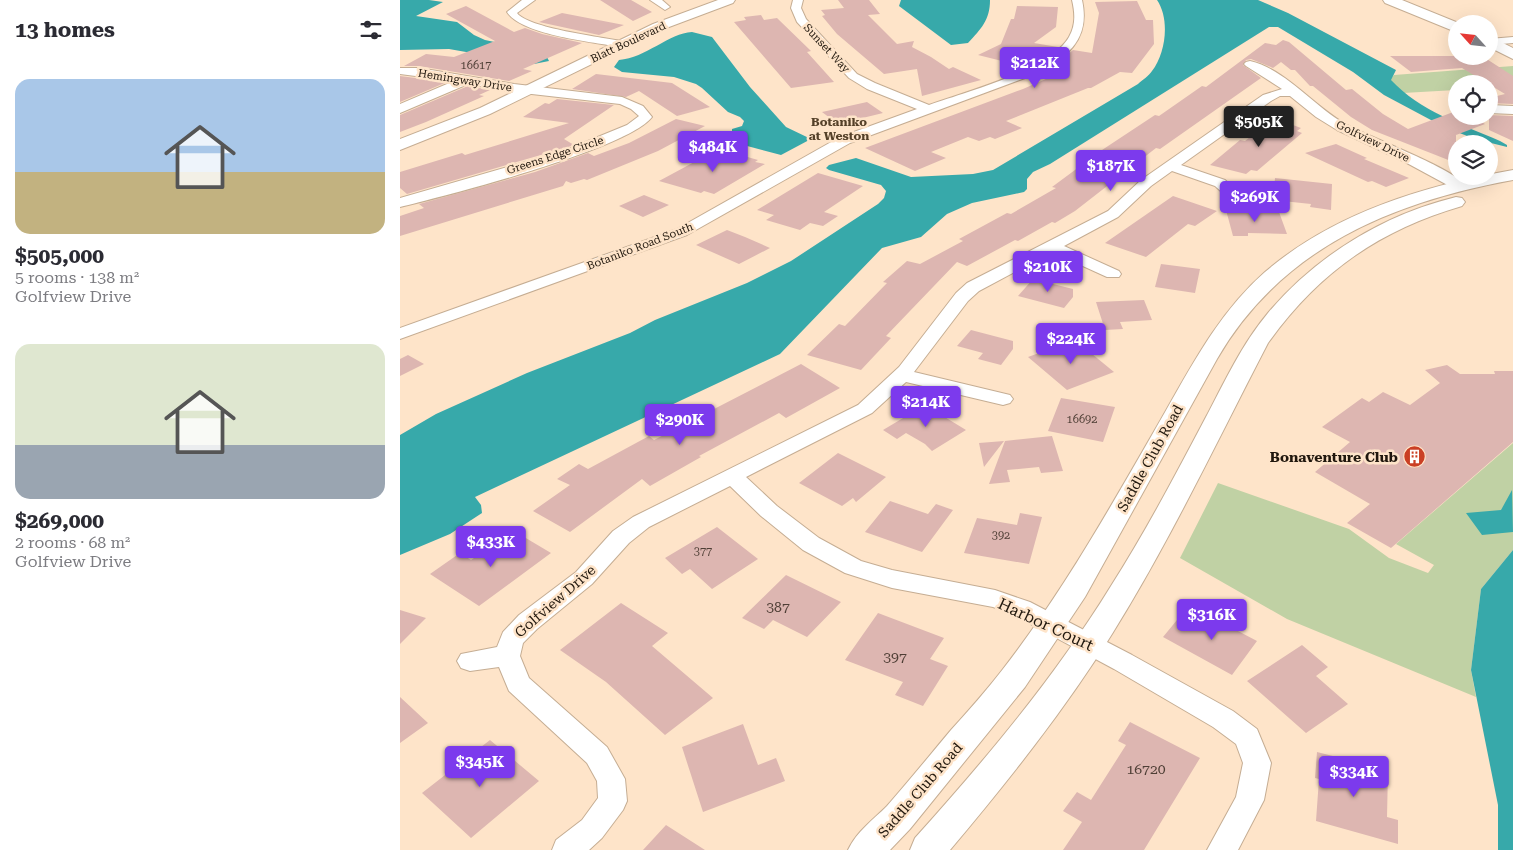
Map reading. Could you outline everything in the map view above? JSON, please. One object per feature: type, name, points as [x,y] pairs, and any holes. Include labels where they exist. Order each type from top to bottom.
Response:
[{"type":"main road","points":[[1390,0],[1448,24]]},
{"type":"main road","points":[[1409,0],[1448,16]]},
{"type":"main road","points":[[1498,41],[1512,44]]},
{"type":"street","points":[[530,0],[521,4],[512,12],[516,18],[538,28],[621,44]]},
{"type":"street","points":[[655,0],[665,7]]},
{"type":"street","name":"Blatt Boulevard","points":[[400,145],[453,125],[530,90],[657,27],[729,0]]},
{"type":"street","name":"Sunset Way","points":[[798,0],[796,8],[801,20],[853,76],[871,86],[927,109]]},
{"type":"street","name":"Botaniko Road South","points":[[400,334],[682,232],[706,220],[816,154],[845,140],[1029,72],[1051,62],[1065,50],[1078,30],[1081,11],[1077,0]]},
{"type":"street","name":"Golfview Drive","points":[[1250,64],[1277,78],[1291,92],[1330,120],[1354,134],[1421,164],[1448,179]]},
{"type":"street","name":"Hemingway Drive","points":[[400,71],[419,72],[530,90]]},
{"type":"street","points":[[400,109],[468,80]]},
{"type":"street","name":"Blatt Boulevard","points":[[400,151],[475,121],[530,90]]},
{"type":"street","name":"Greens Edge Circle","points":[[400,202],[577,150],[622,132],[641,122],[646,117],[644,113],[627,103],[530,90]]},
{"type":"street","name":"Golfview Drive","points":[[507,656],[512,639],[528,622],[584,578],[620,537],[641,522],[865,409],[884,396],[967,291],[1054,247],[1113,214],[1146,183],[1268,98],[1278,93],[1291,92]]},
{"type":"street","points":[[1498,110],[1512,111]]},
{"type":"street","points":[[1172,166],[1220,183],[1229,191]]},
{"type":"street","name":"Saddle Club Road","points":[[1498,178],[1513,175]]},
{"type":"street","points":[[1458,185],[1482,195]]},
{"type":"street","name":"Saddle Club Road","points":[[866,850],[898,818],[1014,678],[1052,624],[1080,582],[1216,343],[1245,303],[1308,248],[1359,219],[1418,196],[1458,185]]},
{"type":"street","points":[[928,850],[1024,736],[1089,644],[1122,593],[1150,544],[1257,344],[1288,302],[1334,259],[1372,236],[1417,215],[1451,203],[1513,188]]},
{"type":"street","points":[[1054,247],[1113,274]]},
{"type":"street","points":[[902,375],[1003,400]]},
{"type":"street","name":"Harbor Court","points":[[732,476],[769,511],[811,544],[853,567],[892,579],[995,599],[1021,608],[1223,719],[1247,737],[1257,762],[1250,800],[1222,850]]},
{"type":"street","points":[[470,661],[507,656],[518,684],[597,755],[611,779],[613,801],[592,829],[567,850]]},
{"type":"green space","points":[[1513,66],[1513,86],[1498,87],[1498,75],[1448,75],[1448,90],[1403,93],[1390,80],[1394,75]]},
{"type":"green space","points":[[1513,443],[1513,550],[1481,589],[1471,670],[1476,697],[1287,619],[1180,558],[1218,483],[1349,529],[1389,558],[1428,573],[1434,565],[1396,544]]},
{"type":"water","points":[[400,0],[443,2],[416,16],[457,22],[474,35],[485,40],[514,46],[547,57],[549,61],[534,64],[449,49],[400,50]]},
{"type":"water","points":[[901,0],[990,0],[990,7],[984,24],[968,43],[951,45],[899,6]]},
{"type":"water","points":[[1157,0],[1258,0],[1288,13],[1396,70],[1391,80],[1415,100],[1448,119],[1448,125],[1463,125],[1486,135],[1465,135],[1444,127],[1384,95],[1353,72],[1278,27],[1269,27],[1050,164],[1033,172],[1027,179],[1027,189],[1024,192],[972,203],[947,214],[921,237],[882,248],[780,354],[475,497],[481,505],[482,513],[450,534],[400,555],[400,435],[436,414],[527,373],[630,333],[655,320],[747,283],[791,261],[878,204],[884,198],[886,191],[881,185],[829,170],[826,168],[829,165],[856,158],[911,177],[973,174],[993,170],[1138,84],[1149,75],[1161,55],[1165,36],[1164,17]]},
{"type":"water","points":[[692,32],[712,37],[750,87],[786,127],[811,139],[781,155],[736,143],[732,141],[732,129],[742,126],[744,121],[740,117],[728,112],[696,84],[674,77],[622,72],[614,67],[619,60],[639,55],[683,33]]},
{"type":"water","points":[[1498,140],[1507,145],[1507,147],[1498,145]]},
{"type":"water","points":[[1512,490],[1513,532],[1482,535],[1466,513],[1501,510]]},
{"type":"water","points":[[1513,550],[1513,850],[1498,850],[1498,805],[1471,670],[1481,589]]},
{"type":"building","points":[[600,0],[631,0],[652,12],[633,21]]},
{"type":"building","points":[[838,0],[869,0],[880,14],[868,15],[897,44],[914,41],[912,47],[949,69],[953,67],[981,80],[922,96],[917,69],[884,74],[837,34],[822,16],[825,15],[821,10],[844,8]]},
{"type":"building","points":[[1137,1],[1146,20],[1153,20],[1154,44],[1132,73],[1120,72],[1091,88],[1006,121],[1022,128],[995,139],[990,137],[979,141],[968,137],[931,152],[946,158],[915,171],[865,148],[1023,89],[1055,75],[1043,72],[1073,50],[1092,53],[1099,13],[1095,2]]},
{"type":"building","points":[[466,6],[514,32],[525,28],[582,43],[523,69],[532,71],[509,81],[419,66],[404,66],[426,54],[454,57],[495,41],[446,14]]},
{"type":"building","points":[[1017,6],[1058,7],[1056,27],[1034,43],[1058,47],[1026,67],[978,55],[1001,44],[1011,19],[1014,19]]},
{"type":"building","points":[[562,13],[624,25],[599,35],[539,22]]},
{"type":"building","points":[[761,15],[764,20],[777,18],[811,51],[807,52],[834,82],[791,88],[734,22],[746,20],[744,17]]},
{"type":"building","points":[[1283,40],[1289,42],[1346,90],[1352,89],[1383,114],[1408,129],[1448,114],[1448,125],[1482,125],[1456,135],[1448,135],[1448,160],[1372,130],[1351,117],[1313,86],[1310,86],[1295,70],[1291,70],[1281,62],[1273,68],[1251,59],[1246,60],[1243,65],[1261,78],[1160,149],[1156,148],[1075,211],[1055,223],[1052,222],[1018,241],[1015,240],[967,266],[957,262],[886,336],[891,338],[861,370],[807,355],[839,324],[845,326],[887,283],[883,282],[907,261],[920,264],[963,241],[959,239],[1007,213],[1011,214],[1056,188],[1052,187],[1102,150],[1155,115],[1159,116],[1202,86],[1206,87],[1265,43],[1276,45]]},
{"type":"building","points":[[1390,56],[1448,56],[1448,65],[1496,65],[1513,76],[1513,104],[1498,103],[1498,96],[1505,94],[1498,90],[1498,75],[1474,75],[1462,68],[1411,72]]},
{"type":"building","points":[[596,74],[672,83],[710,107],[677,116],[639,91],[626,97],[572,89]]},
{"type":"building","points":[[400,76],[447,82],[400,102]]},
{"type":"building","points":[[468,86],[490,90],[479,95],[484,96],[400,132],[400,115]]},
{"type":"building","points":[[557,99],[614,105],[564,139],[574,145],[407,194],[400,188],[400,172],[462,153],[465,155],[569,123],[523,117],[545,103],[549,104]]},
{"type":"building","points":[[867,102],[883,113],[838,124],[822,112]]},
{"type":"building","points":[[1498,115],[1513,116],[1513,141],[1489,130],[1489,125],[1498,125]]},
{"type":"building","points":[[1274,118],[1301,128],[1297,131],[1302,133],[1257,171],[1251,170],[1246,174],[1210,165],[1240,140],[1245,141]]},
{"type":"building","points":[[676,119],[705,126],[658,151],[587,180],[584,179],[571,183],[566,181],[563,186],[400,236],[400,216],[424,208],[419,204],[535,172],[588,153],[594,156],[629,143]]},
{"type":"building","points":[[1336,144],[1367,158],[1364,159],[1409,178],[1386,187],[1372,181],[1368,182],[1305,153]]},
{"type":"building","points":[[730,152],[758,160],[755,162],[765,164],[714,194],[704,191],[701,193],[659,181],[711,153],[722,156]]},
{"type":"building","points":[[818,173],[863,186],[824,212],[838,216],[823,226],[810,223],[800,230],[766,220],[774,215],[757,210]]},
{"type":"building","points":[[1275,178],[1332,184],[1331,210],[1310,207],[1311,204],[1273,200]]},
{"type":"building","points":[[644,195],[669,205],[643,217],[619,206]]},
{"type":"building","points":[[1173,196],[1217,211],[1195,226],[1188,224],[1146,257],[1105,243]]},
{"type":"building","points":[[1226,210],[1279,212],[1287,234],[1248,233],[1248,236],[1233,236]]},
{"type":"building","points":[[727,230],[770,248],[739,264],[696,245]]},
{"type":"building","points":[[1161,264],[1200,269],[1195,293],[1155,287]]},
{"type":"building","points":[[1033,279],[1073,289],[1073,297],[1064,308],[1018,296]]},
{"type":"building","points":[[1144,300],[1152,320],[1120,322],[1123,329],[1105,330],[1096,302]]},
{"type":"building","points":[[971,330],[1013,341],[1013,349],[1001,365],[978,359],[983,353],[957,346]]},
{"type":"building","points":[[1075,340],[1114,372],[1067,390],[1028,357]]},
{"type":"building","points":[[408,355],[424,364],[400,376],[400,359]]},
{"type":"building","points":[[801,364],[840,388],[786,418],[779,413],[699,456],[701,457],[650,486],[642,479],[570,532],[533,511],[570,485],[557,479],[579,464],[588,469],[649,436],[654,440]]},
{"type":"building","name":"Bonaventure Club","points":[[1447,365],[1460,374],[1495,374],[1494,371],[1513,371],[1513,442],[1391,548],[1347,523],[1370,504],[1315,472],[1350,442],[1322,427],[1362,398],[1369,402],[1383,392],[1410,405],[1440,383],[1425,370]]},
{"type":"building","points":[[1061,398],[1115,407],[1103,442],[1048,431]]},
{"type":"building","points":[[925,405],[966,430],[932,451],[925,444],[906,433],[897,439],[883,430]]},
{"type":"building","points":[[1052,436],[1063,471],[1041,473],[1039,467],[1007,470],[1010,482],[989,484],[1005,441]]},
{"type":"building","points":[[1004,441],[984,467],[979,443]]},
{"type":"building","points":[[838,453],[886,477],[856,502],[853,498],[842,506],[799,483]]},
{"type":"building","points":[[890,501],[928,514],[936,504],[953,510],[922,552],[865,532]]},
{"type":"building","points":[[1020,513],[1042,517],[1029,564],[964,553],[977,518],[1017,525]]},
{"type":"building","points":[[717,527],[758,559],[712,589],[690,569],[682,574],[665,558]]},
{"type":"building","points":[[514,531],[551,553],[479,606],[430,574],[460,553],[471,560]]},
{"type":"building","points":[[786,575],[841,602],[807,637],[773,620],[764,629],[742,618]]},
{"type":"building","points":[[621,603],[668,633],[652,646],[713,698],[665,735],[606,682],[560,650]]},
{"type":"building","points":[[400,610],[426,618],[400,644]]},
{"type":"building","points":[[1198,610],[1257,641],[1232,675],[1163,637],[1177,620],[1186,625]]},
{"type":"building","points":[[878,613],[944,638],[930,659],[948,666],[923,706],[895,695],[903,682],[845,660]]},
{"type":"building","points":[[1302,645],[1328,667],[1316,676],[1348,704],[1306,733],[1247,681]]},
{"type":"building","points":[[400,697],[428,723],[400,743]]},
{"type":"building","points":[[1130,722],[1200,758],[1144,850],[1063,850],[1082,822],[1063,811],[1077,792],[1091,800],[1126,745],[1118,741]]},
{"type":"building","points":[[743,724],[758,765],[776,758],[785,781],[703,812],[682,747]]},
{"type":"building","points":[[490,740],[539,781],[471,838],[422,793]]},
{"type":"building","points":[[1317,752],[1388,770],[1387,817],[1398,820],[1398,844],[1316,821],[1319,779],[1315,778]]},
{"type":"building","points":[[666,825],[705,850],[643,850]]},
{"type":"place","name":"Bonaventure Club","points":[[1414,457]]},
{"type":"district","name":"Botaniko at Weston","points":[[839,129]]}]
